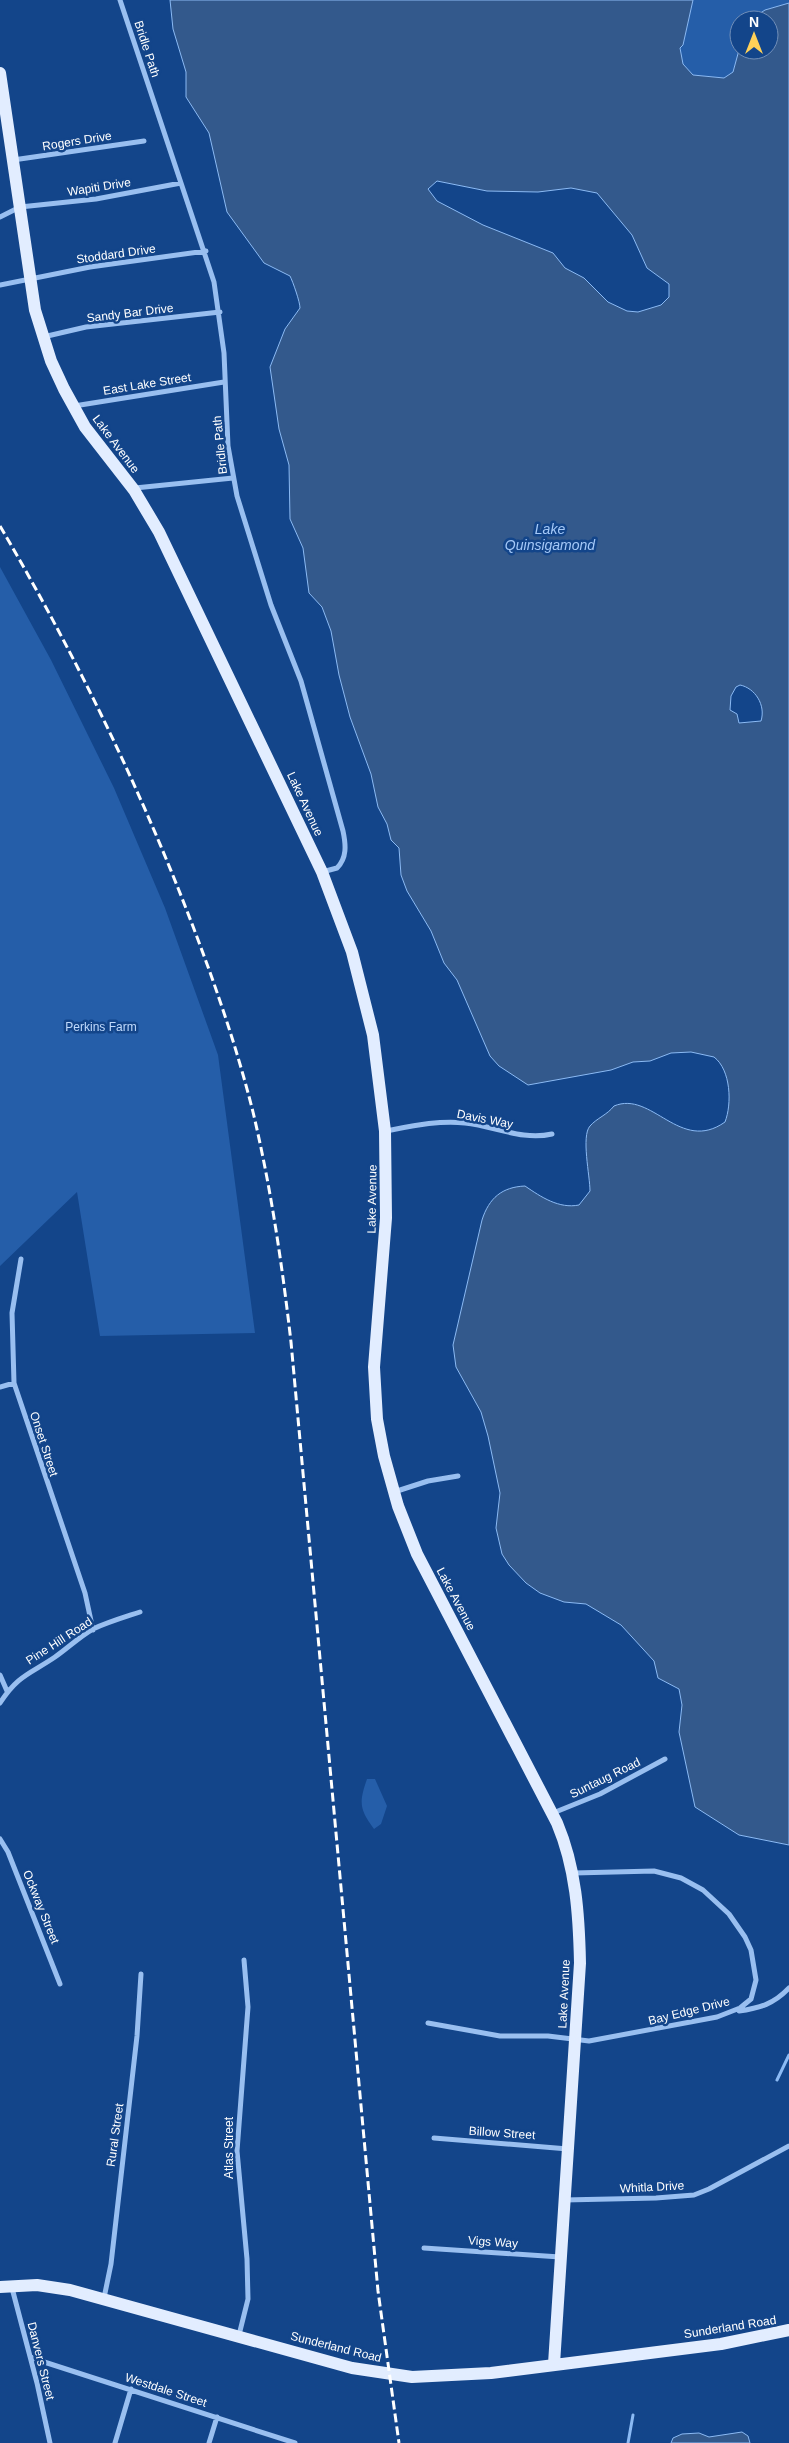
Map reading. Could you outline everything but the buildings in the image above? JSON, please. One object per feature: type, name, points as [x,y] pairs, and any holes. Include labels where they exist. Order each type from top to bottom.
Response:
[{"type":"main road","name":"Lake Avenue","points":[[0,73],[30,278],[43,338],[57,375],[85,427],[132,489],[152,519],[167,548],[322,872],[344,926],[361,982],[376,1052],[385,1131],[387,1208],[374,1367],[379,1432],[393,1492],[424,1568],[552,1813],[565,1844],[578,1912],[580,1963],[554,2364]]},
{"type":"main road","name":"Sunderland Road","points":[[5,2286],[46,2286],[104,2298],[352,2368],[401,2376],[464,2376],[721,2344],[773,2335],[789,2330]]},
{"type":"street","name":"Bridle Path","points":[[120,0],[181,183],[206,251],[220,312],[224,352],[228,446],[233,478],[243,518],[269,599],[304,688],[343,831],[345,846],[342,861],[337,868],[322,872]]},
{"type":"street","name":"Rogers Drive","points":[[13,160],[144,141]]},
{"type":"street","name":"Wapiti Drive","points":[[20,207],[96,199],[181,183]]},
{"type":"street","points":[[0,217],[20,207]]},
{"type":"street","name":"Stoddard Drive","points":[[0,285],[30,278],[206,251]]},
{"type":"street","name":"Sandy Bar Drive","points":[[43,338],[86,328],[220,312]]},
{"type":"street","name":"East Lake Street","points":[[73,406],[224,382]]},
{"type":"street","points":[[132,489],[233,478]]},
{"type":"street","name":"Davis Way","points":[[385,1131],[422,1124],[456,1122],[525,1136],[552,1134]]},
{"type":"street","name":"Onset Street","points":[[21,1259],[12,1313],[14,1384],[85,1593],[93,1630]]},
{"type":"street","points":[[0,1387],[14,1384]]},
{"type":"street","points":[[393,1492],[428,1481],[458,1476]]},
{"type":"street","name":"Pine Hill Road","points":[[0,1703],[7,1691],[24,1675],[54,1658],[93,1630],[140,1612]]},
{"type":"street","points":[[0,1676],[7,1691]]},
{"type":"street","name":"Suntaug Road","points":[[552,1813],[600,1794],[665,1759]]},
{"type":"street","name":"Ockway Street","points":[[0,1839],[8,1852],[60,1984]]},
{"type":"street","name":"Bay Edge Drive","points":[[428,2023],[500,2036],[576,2038],[589,2041],[628,2035],[731,2012],[740,2008],[754,1994],[756,1980],[754,1960],[745,1937],[712,1897],[692,1883],[670,1874],[638,1870],[572,1873]]},
{"type":"street","name":"Atlas Street","points":[[239,2335],[246,2312],[248,2292],[237,2152],[248,2007],[244,1960]]},
{"type":"street","name":"Rural Street","points":[[104,2298],[111,2264],[137,2036],[141,1974]]},
{"type":"street","points":[[731,2012],[759,2008],[773,2002],[789,1988]]},
{"type":"street","name":"Billow Street","points":[[434,2138],[568,2149]]},
{"type":"street","name":"Whitla Drive","points":[[564,2200],[656,2198],[694,2195],[709,2189],[789,2146]]},
{"type":"street","name":"Vigs Way","points":[[424,2248],[560,2256]]},
{"type":"street","name":"Danvers Street","points":[[5,2286],[30,2356],[50,2443]]},
{"type":"street","name":"Westdale Street","points":[[30,2356],[295,2443]]},
{"type":"street","points":[[115,2443],[131,2389]]},
{"type":"street","points":[[209,2443],[217,2417]]},
{"type":"green space","points":[[693,0],[789,0],[789,3],[765,10],[729,10],[729,60],[736,60],[733,72],[724,78],[693,75],[683,64],[680,48],[683,45]]},
{"type":"green space","name":"Perkins Farm","points":[[0,567],[51,660],[114,788],[165,908],[218,1055],[255,1333],[100,1336],[77,1192],[0,1266]]},
{"type":"green space","points":[[367,1779],[375,1779],[387,1806],[381,1824],[374,1829],[365,1816],[362,1805]]},
{"type":"water","name":"Lake Quinsigamond","points":[[170,0],[693,0],[683,45],[680,48],[683,64],[693,75],[724,78],[733,72],[736,60],[779,60],[779,10],[765,10],[789,3],[789,1845],[739,1835],[695,1807],[679,1732],[682,1705],[679,1689],[658,1678],[654,1661],[621,1625],[586,1604],[564,1602],[540,1593],[526,1583],[509,1565],[502,1554],[496,1528],[500,1493],[488,1436],[481,1412],[456,1367],[453,1345],[482,1220],[493,1200],[503,1191],[525,1186],[557,1204],[579,1205],[590,1191],[586,1138],[587,1131],[593,1123],[614,1106],[628,1103],[654,1112],[680,1127],[694,1131],[709,1130],[725,1122],[727,1115],[729,1097],[724,1070],[714,1057],[691,1052],[671,1053],[650,1061],[633,1062],[611,1070],[528,1085],[499,1066],[490,1056],[457,980],[444,963],[431,931],[407,891],[401,875],[399,848],[391,840],[387,824],[378,807],[371,774],[350,717],[339,675],[331,631],[322,607],[309,593],[303,548],[290,519],[289,465],[279,429],[270,367],[285,329],[300,308],[298,297],[290,276],[264,263],[227,212],[209,133],[186,97],[186,72],[173,29]],"holes":[[[437,181],[487,191],[538,192],[571,188],[597,193],[632,235],[647,268],[669,284],[669,297],[661,305],[638,312],[627,311],[608,302],[584,278],[565,268],[553,253],[483,225],[437,201],[428,189]],[[740,685],[755,693],[761,703],[761,721],[739,723],[737,714],[730,710],[731,696],[736,687]]]},
{"type":"water","points":[[742,2432],[748,2436],[750,2443],[671,2443],[673,2438],[682,2434],[699,2433],[709,2437]]},
{"type":"waterway","points":[[777,2080],[789,2055]]},
{"type":"waterway","points":[[628,2443],[633,2415]]},
{"type":"railway","points":[[0,526],[96,704],[159,841],[189,915],[219,999],[246,1084],[265,1169],[284,1284],[291,1342],[378,2291],[399,2443]]}]
